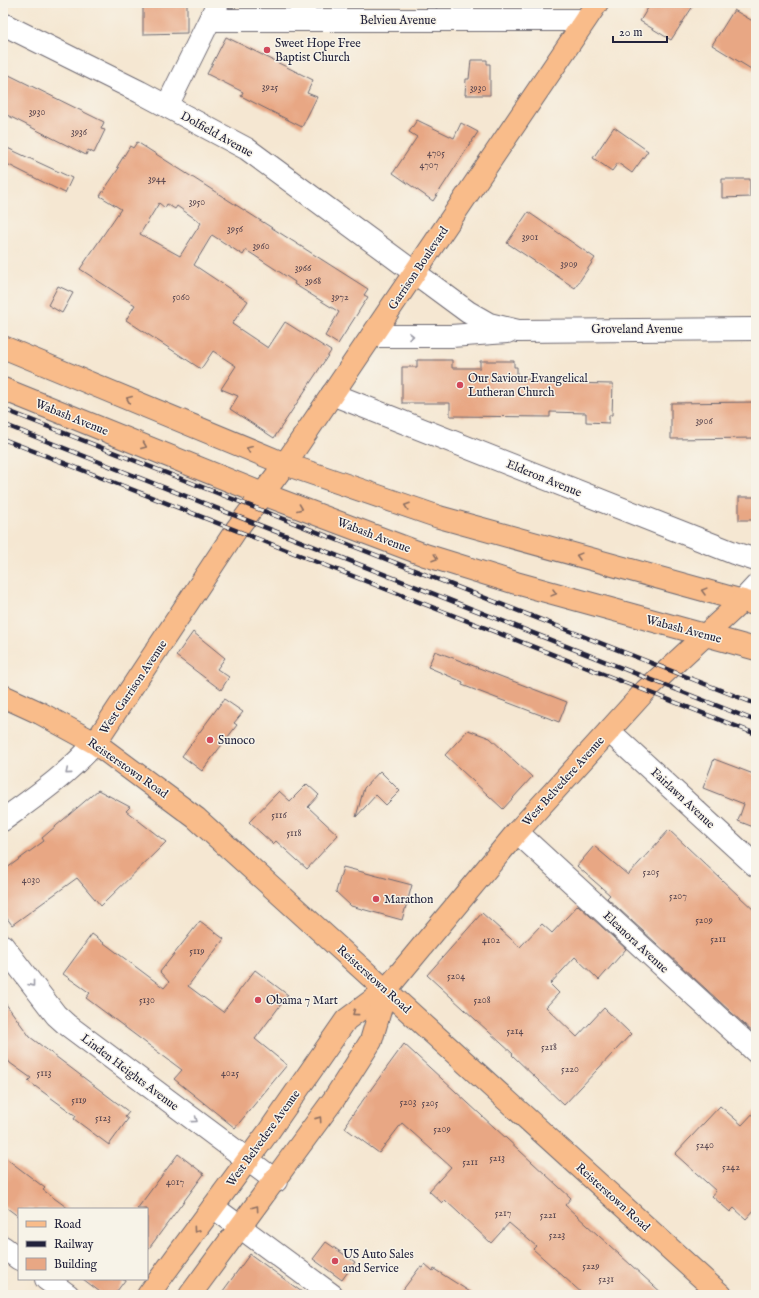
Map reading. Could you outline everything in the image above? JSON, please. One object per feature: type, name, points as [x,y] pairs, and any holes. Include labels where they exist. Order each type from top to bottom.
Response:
[{"type":"main road","name":"Garrison Boulevard","points":[[236,530],[285,464],[591,12]]},
{"type":"main road","points":[[3,347],[285,464],[484,530],[751,598]]},
{"type":"main road","name":"Wabash Avenue","points":[[3,389],[263,494],[470,570],[756,649]]},
{"type":"main road","name":"West Garrison Avenue","points":[[95,744],[236,530]]},
{"type":"main road","name":"West Belvedere Avenue","points":[[148,1295],[248,1160],[346,1020],[386,990],[517,832],[655,681],[706,635],[751,598]]},
{"type":"main road","name":"Reisterstown Road","points":[[3,696],[40,713],[95,744],[196,818],[721,1295]]},
{"type":"main road","name":"West Belvedere Avenue","points":[[190,1295],[276,1181],[334,1099],[372,1041],[386,990]]},
{"type":"street","name":"Belvieu Avenue","points":[[214,12],[591,12]]},
{"type":"street","points":[[167,106],[214,12]]},
{"type":"street","name":"Dolfield Avenue","points":[[3,24],[167,106],[247,149],[414,273]]},
{"type":"street","name":"Groveland Avenue","points":[[414,273],[468,312],[489,324],[518,331]]},
{"type":"street","name":"Groveland Avenue","points":[[372,336],[451,336],[518,331],[756,329]]},
{"type":"street","name":"Elderon Avenue","points":[[332,394],[726,550],[756,560]]},
{"type":"street","name":"Fairlawn Avenue","points":[[609,730],[756,866]]},
{"type":"street","name":"West Garrison Avenue","points":[[3,820],[77,765],[95,744]]},
{"type":"street","name":"Eleanora Avenue","points":[[517,832],[756,1052]]},
{"type":"street","name":"Linden Heights Avenue","points":[[3,946],[56,1015],[66,1024],[276,1181]]},
{"type":"street","points":[[213,1207],[332,1295]]},
{"type":"street","points":[[3,1247],[18,1258]]},
{"type":"street","points":[[47,1280],[68,1295]]},
{"type":"building","points":[[143,3],[187,3],[187,33],[143,34]]},
{"type":"building","points":[[651,3],[695,3],[671,40],[640,21]]},
{"type":"building","points":[[734,10],[756,23],[756,72],[712,45]]},
{"type":"building","points":[[226,37],[313,80],[307,93],[317,97],[302,127],[241,96],[243,92],[207,74]]},
{"type":"building","points":[[471,60],[487,60],[487,64],[490,64],[490,95],[465,95],[466,79],[469,79]]},
{"type":"building","points":[[3,72],[104,122],[101,129],[105,130],[94,153],[88,150],[86,155],[3,113]]},
{"type":"building","points":[[417,120],[454,138],[461,123],[478,132],[433,201],[393,173],[417,137],[409,132]]},
{"type":"building","points":[[614,127],[648,151],[632,173],[618,163],[612,171],[593,158]]},
{"type":"building","points":[[137,142],[368,289],[364,295],[368,297],[338,344],[325,336],[339,312],[294,284],[295,282],[246,250],[243,255],[212,235],[194,265],[248,301],[232,324],[268,348],[285,322],[331,351],[274,438],[230,409],[238,396],[221,389],[236,366],[213,351],[201,369],[126,320],[135,305],[80,269],[121,209],[100,196],[119,168],[117,167],[130,146],[133,148]],"holes":[[[159,203],[165,208],[167,204],[175,209],[177,206],[201,223],[180,256],[140,234]]]},
{"type":"building","points":[[3,146],[72,178],[65,193],[3,162]]},
{"type":"building","points":[[722,179],[750,179],[750,197],[722,198]]},
{"type":"building","points":[[528,212],[595,258],[575,288],[507,243]]},
{"type":"building","points":[[58,286],[73,293],[62,313],[48,305]]},
{"type":"building","name":"Our Saviour Evangelical Lutheran Church","points":[[417,360],[452,360],[452,368],[480,368],[480,361],[514,361],[514,367],[517,367],[517,379],[563,380],[563,383],[613,384],[612,415],[609,415],[609,423],[586,422],[586,413],[550,412],[550,417],[450,416],[450,403],[402,403],[402,367],[417,367]]},
{"type":"building","points":[[756,402],[756,438],[671,439],[671,403]]},
{"type":"building","points":[[739,497],[756,497],[756,520],[739,520]]},
{"type":"building","points":[[193,632],[225,658],[217,669],[229,677],[221,690],[176,656]]},
{"type":"building","points":[[435,651],[567,702],[559,722],[462,685],[463,682],[428,667]]},
{"type":"building","name":"Sunoco","points":[[224,699],[243,712],[234,723],[237,725],[202,771],[182,756]]},
{"type":"building","points":[[468,730],[490,738],[532,777],[503,809],[445,755]]},
{"type":"building","points":[[714,759],[756,775],[756,828],[738,821],[744,804],[703,788]]},
{"type":"building","points":[[380,771],[400,791],[386,805],[376,795],[356,817],[364,788]]},
{"type":"building","points":[[307,784],[319,795],[308,807],[338,835],[307,869],[276,841],[273,844],[249,822],[279,791],[290,801]]},
{"type":"building","points":[[98,790],[130,807],[126,811],[166,842],[101,906],[77,878],[12,925],[3,913],[3,871],[44,841],[42,838]]},
{"type":"building","points":[[669,830],[756,912],[756,1035],[607,898],[610,895],[577,866],[594,846],[628,875]]},
{"type":"building","name":"Marathon","points":[[343,867],[412,885],[402,920],[351,906],[336,892]]},
{"type":"building","points":[[578,905],[626,949],[599,980],[575,957],[550,984],[559,993],[546,1007],[577,1037],[604,1008],[631,1034],[564,1105],[512,1055],[513,1054],[427,975],[482,913],[520,947],[542,924],[552,933]]},
{"type":"building","points":[[200,921],[224,939],[188,986],[223,1012],[255,970],[288,995],[255,1039],[287,1065],[235,1128],[174,1079],[182,1070],[86,998],[90,993],[63,974],[92,934],[164,988],[169,982],[160,972]]},
{"type":"building","points":[[3,1000],[30,1037],[129,1112],[125,1117],[128,1119],[109,1145],[74,1119],[76,1116],[28,1081],[31,1078],[10,1063],[3,1053]]},
{"type":"building","points":[[404,1044],[571,1198],[565,1205],[664,1295],[584,1295],[533,1249],[536,1246],[509,1223],[491,1243],[445,1200],[442,1203],[429,1191],[451,1167],[402,1123],[379,1153],[345,1128],[348,1123],[347,1122]]},
{"type":"building","points":[[720,1106],[742,1125],[756,1110],[756,1208],[746,1219],[734,1208],[730,1212],[712,1196],[716,1191],[675,1154]]},
{"type":"building","points":[[178,1154],[204,1174],[148,1250],[148,1208],[138,1208]]},
{"type":"building","points":[[3,1156],[45,1188],[43,1190],[68,1208],[18,1208],[18,1216],[3,1205]]},
{"type":"building","points":[[326,1242],[355,1262],[342,1280],[313,1259]]},
{"type":"building","points":[[250,1254],[306,1295],[220,1295]]},
{"type":"building","points":[[425,1264],[433,1271],[434,1269],[475,1295],[399,1295],[420,1267],[422,1268]]},
{"type":"building","points":[[84,1280],[125,1280],[114,1295],[104,1295]]},
{"type":"railway","points":[[3,409],[756,704]]},
{"type":"railway","points":[[3,424],[756,721]]},
{"type":"railway","points":[[3,439],[756,734]]},
{"type":"place","name":"Sweet Hope Free Baptist Church","points":[[267,50]]},
{"type":"place","name":"Our Saviour Evangelical Lutheran Church","points":[[460,385]]},
{"type":"place","name":"Sunoco","points":[[210,740]]},
{"type":"place","name":"Marathon","points":[[376,899]]},
{"type":"place","name":"Obama 7 Mart","points":[[258,1000]]},
{"type":"place","name":"US Auto Sales and Service","points":[[335,1261]]}]
